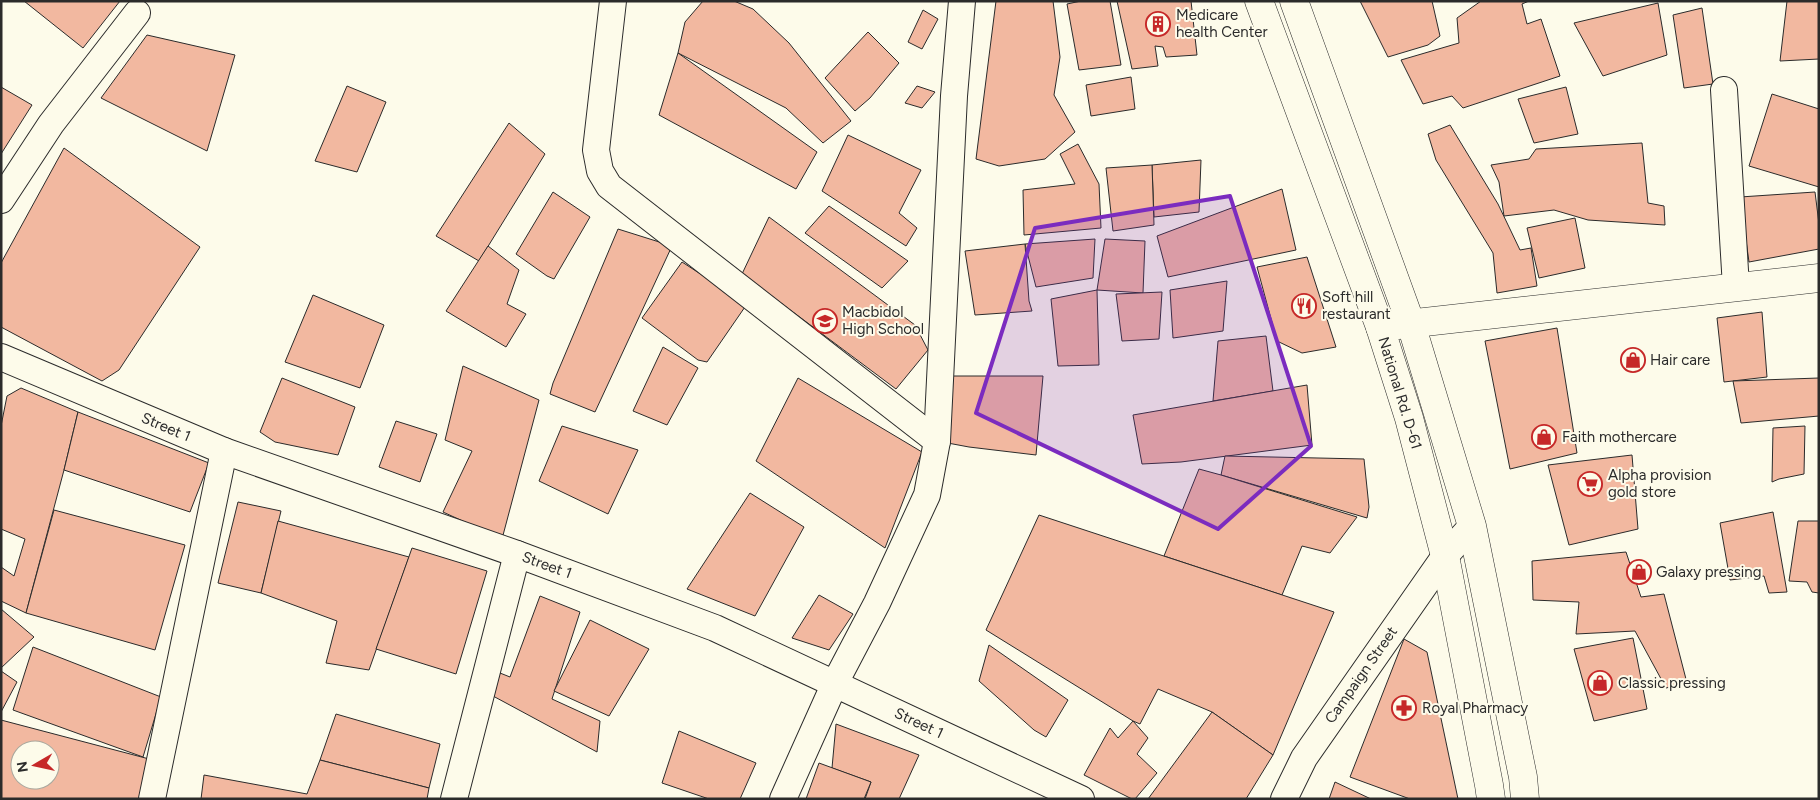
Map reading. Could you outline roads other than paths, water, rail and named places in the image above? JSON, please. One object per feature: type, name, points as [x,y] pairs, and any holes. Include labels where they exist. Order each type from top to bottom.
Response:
[{"type":"main road","name":"National Rd. D-61","points":[[1259,1],[1380,327],[1409,418],[1445,556],[1491,799]]},
{"type":"main road","name":"National Rd. D-61","points":[[1294,1],[1411,324],[1472,526],[1521,767],[1525,799]]},
{"type":"main road","points":[[1380,327],[1819,278]]},
{"type":"street","points":[[614,1],[596,150],[600,171],[609,186],[937,440]]},
{"type":"street","points":[[783,799],[834,683],[877,603],[927,495],[937,440],[954,96],[962,1]]},
{"type":"street","points":[[1,200],[50,124],[137,13]]},
{"type":"street","points":[[1724,90],[1736,287]]},
{"type":"street","name":"Street 1","points":[[1,357],[224,451],[517,554],[715,628],[1081,799]]},
{"type":"street","points":[[152,799],[224,451]]},
{"type":"street","name":"Campaign Street","points":[[1284,799],[1304,758],[1445,556],[1472,526]]},
{"type":"street","points":[[454,799],[517,554]]},
{"type":"place","name":"Medicare health Center","points":[[1158,24]]},
{"type":"place","name":"Soft hill restaurant","points":[[1304,306]]},
{"type":"place","name":"Macbidol High School","points":[[825,321]]},
{"type":"place","name":"Hair care","points":[[1633,360]]},
{"type":"place","name":"Faith mothercare","points":[[1544,437]]},
{"type":"place","name":"Alpha provision gold store","points":[[1590,484]]},
{"type":"place","name":"Galaxy pressing","points":[[1639,572]]},
{"type":"place","name":"Classic pressing","points":[[1600,683]]},
{"type":"place","name":"Royal Pharmacy","points":[[1404,708]]}]
